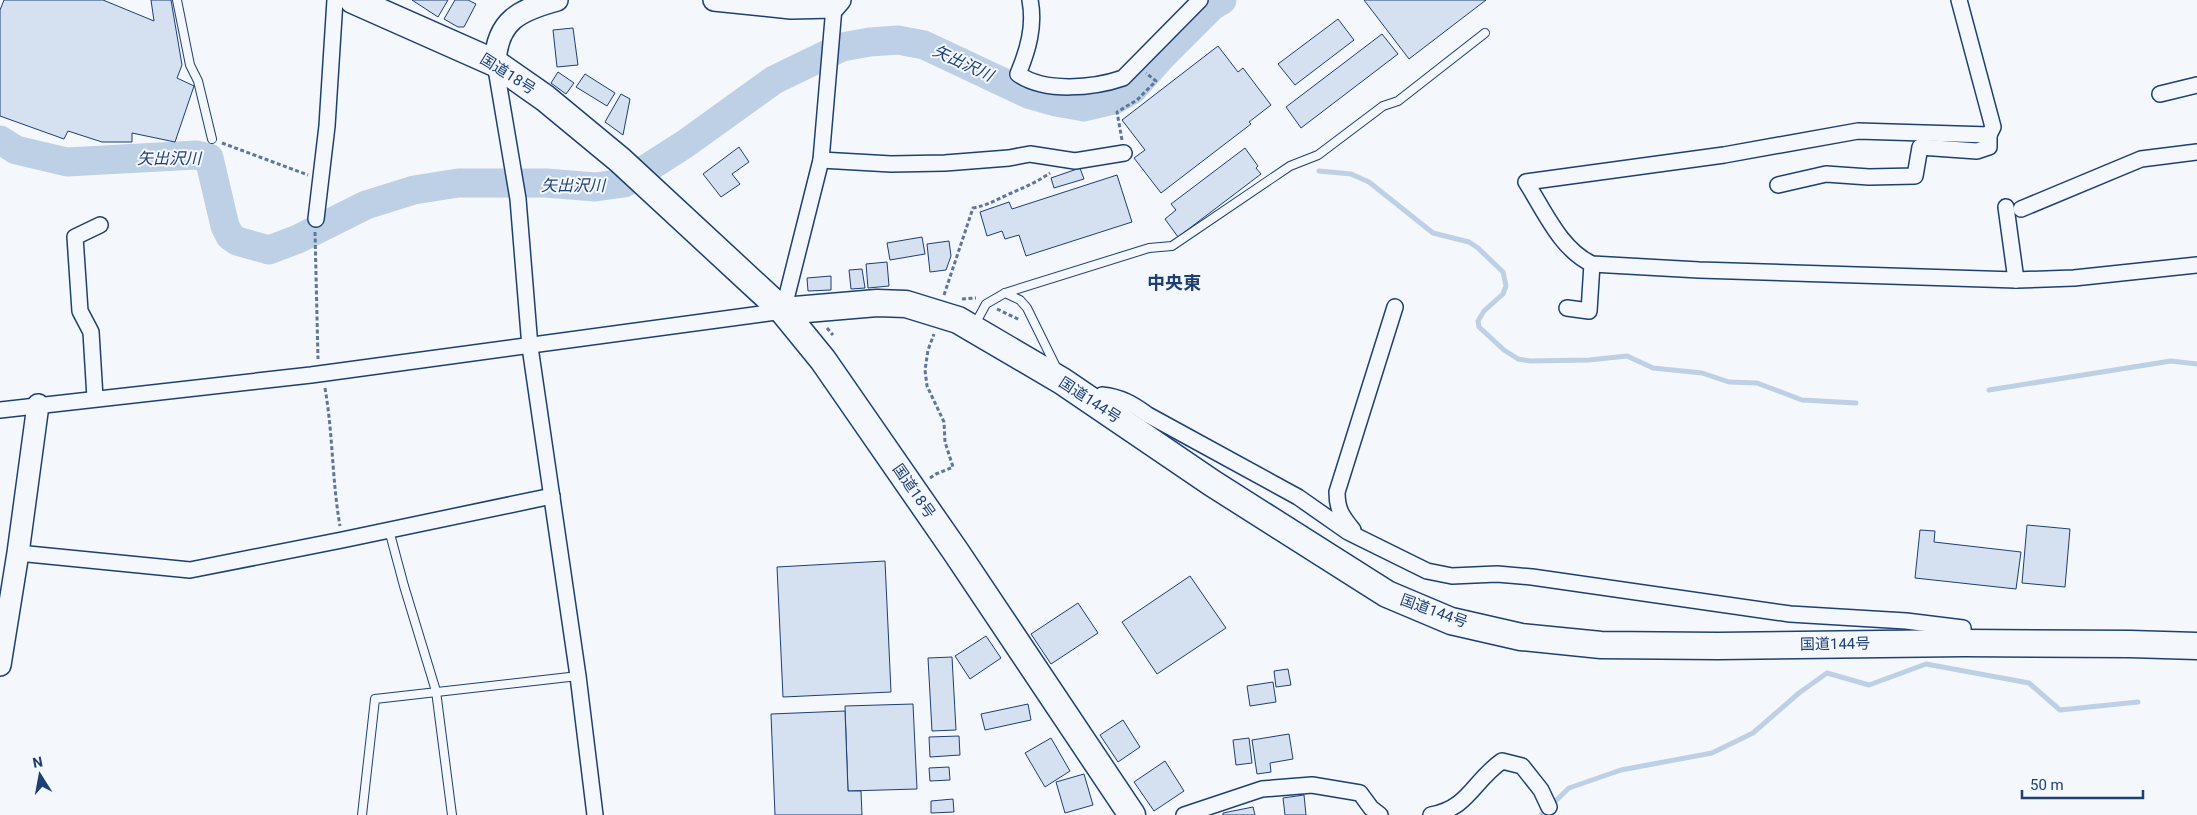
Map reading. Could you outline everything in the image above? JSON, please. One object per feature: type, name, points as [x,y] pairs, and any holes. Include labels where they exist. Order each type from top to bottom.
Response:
[{"type":"highway","name":"国道18号","points":[[353,0],[495,62],[545,98],[620,160],[783,312],[822,360],[913,491],[1132,815]]},
{"type":"highway","name":"国道144号","points":[[783,312],[877,303],[943,306],[974,328],[1095,402],[1212,483],[1388,594],[1451,621],[1521,637],[1601,645],[1718,646],[1964,642],[2197,646]]},
{"type":"street","points":[[316,219],[327,126],[335,0]]},
{"type":"street","points":[[557,0],[536,3],[509,22],[497,41],[495,62],[518,199],[530,347],[578,676],[594,815]]},
{"type":"street","points":[[0,410],[318,374],[783,312],[821,160],[830,38],[837,4],[791,8],[714,0]]},
{"type":"street","points":[[1030,0],[1032,19],[1030,38],[1027,54],[1018,74],[1030,82],[1044,86],[1059,87],[1111,82],[1123,78],[1200,0]]},
{"type":"street","points":[[1778,185],[1826,174],[1869,177],[1915,176],[1920,147],[1977,151],[1989,147],[1989,135],[1994,127],[1959,0]]},
{"type":"street","points":[[2160,94],[2197,85]]},
{"type":"street","points":[[1989,135],[1858,131],[1724,155],[1526,182],[1567,247],[1579,258],[1592,264],[1699,270],[2016,280],[2074,278],[2197,265]]},
{"type":"street","points":[[2016,280],[2014,208],[2141,159],[2197,152]]},
{"type":"street","points":[[821,160],[891,164],[946,163],[1009,158],[1030,154],[1066,161],[1124,154]]},
{"type":"street","points":[[95,398],[91,332],[80,311],[75,237],[100,225]]},
{"type":"street","points":[[1567,308],[1589,311],[1592,264]]},
{"type":"street","points":[[1359,537],[1341,514],[1337,505],[1337,492],[1395,307]]},
{"type":"street","points":[[1095,402],[1102,395],[1116,397],[1132,403],[1148,415],[1298,497],[1348,532],[1427,571],[1452,576],[1497,574],[1532,577],[1790,614],[1906,621],[1963,628],[1964,642]]},
{"type":"street","points":[[0,665],[18,553],[38,405]]},
{"type":"street","points":[[18,553],[190,570],[552,496]]},
{"type":"street","points":[[1431,815],[1445,813],[1463,802],[1489,770],[1502,761],[1522,766],[1541,790],[1549,807]]},
{"type":"street","points":[[1184,815],[1262,789],[1312,785],[1360,793],[1371,808],[1380,815]]},
{"type":"lane","points":[[177,0],[190,65],[198,80],[212,139]]},
{"type":"lane","points":[[974,328],[986,304],[1005,293],[1149,248],[1172,246],[1290,166],[1318,155],[1382,106],[1398,101],[1485,33]]},
{"type":"lane","points":[[1005,293],[1020,300],[1027,308],[1051,353],[1062,381]]},
{"type":"lane","points":[[390,530],[404,586],[436,691],[452,815]]},
{"type":"lane","points":[[362,815],[375,699],[578,676]]},
{"type":"path","points":[[1124,154],[1117,112],[1137,100],[1156,81],[1152,79]]},
{"type":"path","points":[[212,139],[320,180]]},
{"type":"path","points":[[913,491],[936,474],[953,467],[945,442],[944,422],[927,386],[925,370],[928,350],[973,208],[992,204],[1006,195],[1036,183],[1066,161]]},
{"type":"path","points":[[314,248],[318,374],[325,389],[328,406],[333,442],[336,507],[342,540]]},
{"type":"building","points":[[4,0],[103,0],[154,21],[151,0],[171,0],[182,65],[177,78],[194,86],[175,142],[132,133],[132,142],[102,142],[68,131],[64,139],[0,116],[0,10]]},
{"type":"building","points":[[412,0],[448,0],[438,17]]},
{"type":"building","points":[[455,0],[468,0],[476,4],[464,27],[458,27],[444,19]]},
{"type":"building","points":[[1364,0],[1486,0],[1409,59]]},
{"type":"building","points":[[1338,19],[1354,40],[1295,85],[1278,64]]},
{"type":"building","points":[[573,28],[578,65],[557,67],[553,30]]},
{"type":"building","points":[[1382,34],[1398,54],[1301,128],[1286,107]]},
{"type":"building","points":[[1218,46],[1238,72],[1243,68],[1271,105],[1249,122],[1251,124],[1161,193],[1134,158],[1145,150],[1122,120]]},
{"type":"building","points":[[558,72],[574,83],[566,94],[551,83]]},
{"type":"building","points":[[585,74],[615,93],[607,106],[576,87]]},
{"type":"building","points":[[621,94],[630,99],[623,135],[605,122]]},
{"type":"building","points":[[739,147],[749,162],[732,174],[740,184],[721,197],[703,174]]},
{"type":"building","points":[[1245,148],[1258,166],[1256,168],[1261,174],[1178,237],[1165,219],[1176,210],[1171,204]]},
{"type":"building","points":[[1080,168],[1084,179],[1054,188],[1051,178]]},
{"type":"building","points":[[1117,175],[1132,222],[1026,256],[1019,235],[1005,239],[1002,231],[987,236],[980,212],[1009,202],[1012,209]]},
{"type":"building","points":[[922,237],[925,254],[890,260],[887,243]]},
{"type":"building","points":[[949,241],[951,256],[946,270],[930,272],[927,244]]},
{"type":"building","points":[[887,262],[889,286],[868,288],[866,264]]},
{"type":"building","points":[[862,269],[865,288],[851,289],[849,270]]},
{"type":"building","points":[[831,276],[831,290],[808,291],[807,278]]},
{"type":"building","points":[[2027,525],[2070,529],[2065,587],[2022,583]]},
{"type":"building","points":[[1920,530],[1935,531],[1934,542],[2021,552],[2016,589],[1915,578]]},
{"type":"building","points":[[885,561],[891,692],[783,697],[777,567]]},
{"type":"building","points":[[1190,576],[1226,628],[1157,674],[1122,622]]},
{"type":"building","points":[[1078,603],[1098,633],[1051,664],[1031,634]]},
{"type":"building","points":[[986,636],[1001,658],[970,679],[955,656]]},
{"type":"building","points":[[952,657],[956,730],[932,731],[928,658]]},
{"type":"building","points":[[1288,669],[1291,685],[1276,687],[1274,671]]},
{"type":"building","points":[[1273,682],[1276,702],[1250,706],[1247,686]]},
{"type":"building","points":[[913,704],[917,789],[848,791],[845,706]]},
{"type":"building","points":[[1028,704],[1031,720],[985,730],[981,714]]},
{"type":"building","points":[[845,711],[848,791],[861,791],[862,815],[775,815],[771,714]]},
{"type":"building","points":[[1123,720],[1140,747],[1118,762],[1100,735]]},
{"type":"building","points":[[1289,734],[1293,759],[1270,763],[1271,772],[1257,774],[1252,740]]},
{"type":"building","points":[[959,736],[960,755],[930,757],[929,737]]},
{"type":"building","points":[[1051,738],[1070,771],[1045,787],[1025,753]]},
{"type":"building","points":[[1249,738],[1252,763],[1236,765],[1233,740]]},
{"type":"building","points":[[1165,761],[1184,791],[1154,811],[1134,782]]},
{"type":"building","points":[[949,767],[950,780],[930,781],[929,768]]},
{"type":"building","points":[[1084,774],[1093,805],[1065,813],[1056,782]]},
{"type":"building","points":[[1304,795],[1306,815],[1285,815],[1283,798]]},
{"type":"building","points":[[953,799],[954,812],[931,813],[931,801]]},
{"type":"building","points":[[1253,807],[1255,815],[1223,815],[1223,813]]},
{"type":"waterway","name":"矢出沢川","points":[[0,140],[16,150],[67,162],[196,155],[209,158],[225,226],[230,236],[237,241],[269,250],[298,239],[366,205],[414,190],[458,183],[546,183],[595,187],[624,183],[685,144],[774,80],[842,47],[870,42],[898,40],[924,45],[1028,94],[1056,102],[1084,107],[1114,100],[1132,90],[1163,55],[1212,6],[1222,0]]},
{"type":"waterway","points":[[1319,171],[1351,174],[1369,182],[1433,233],[1469,242],[1478,248],[1503,272],[1506,286],[1503,294],[1484,311],[1478,321],[1479,327],[1504,350],[1518,359],[1530,361],[1589,360],[1627,356],[1653,368],[1702,373],[1729,382],[1757,383],[1802,400],[1856,403]]},
{"type":"waterway","points":[[1989,390],[2171,361],[2197,364]]},
{"type":"waterway","points":[[1541,815],[1569,788],[1621,770],[1712,753],[1753,733],[1799,693],[1827,673],[1869,685],[1926,664],[2029,683],[2060,710],[2138,702]]},
{"type":"district","name":"中央東","points":[[1174,282]]}]
